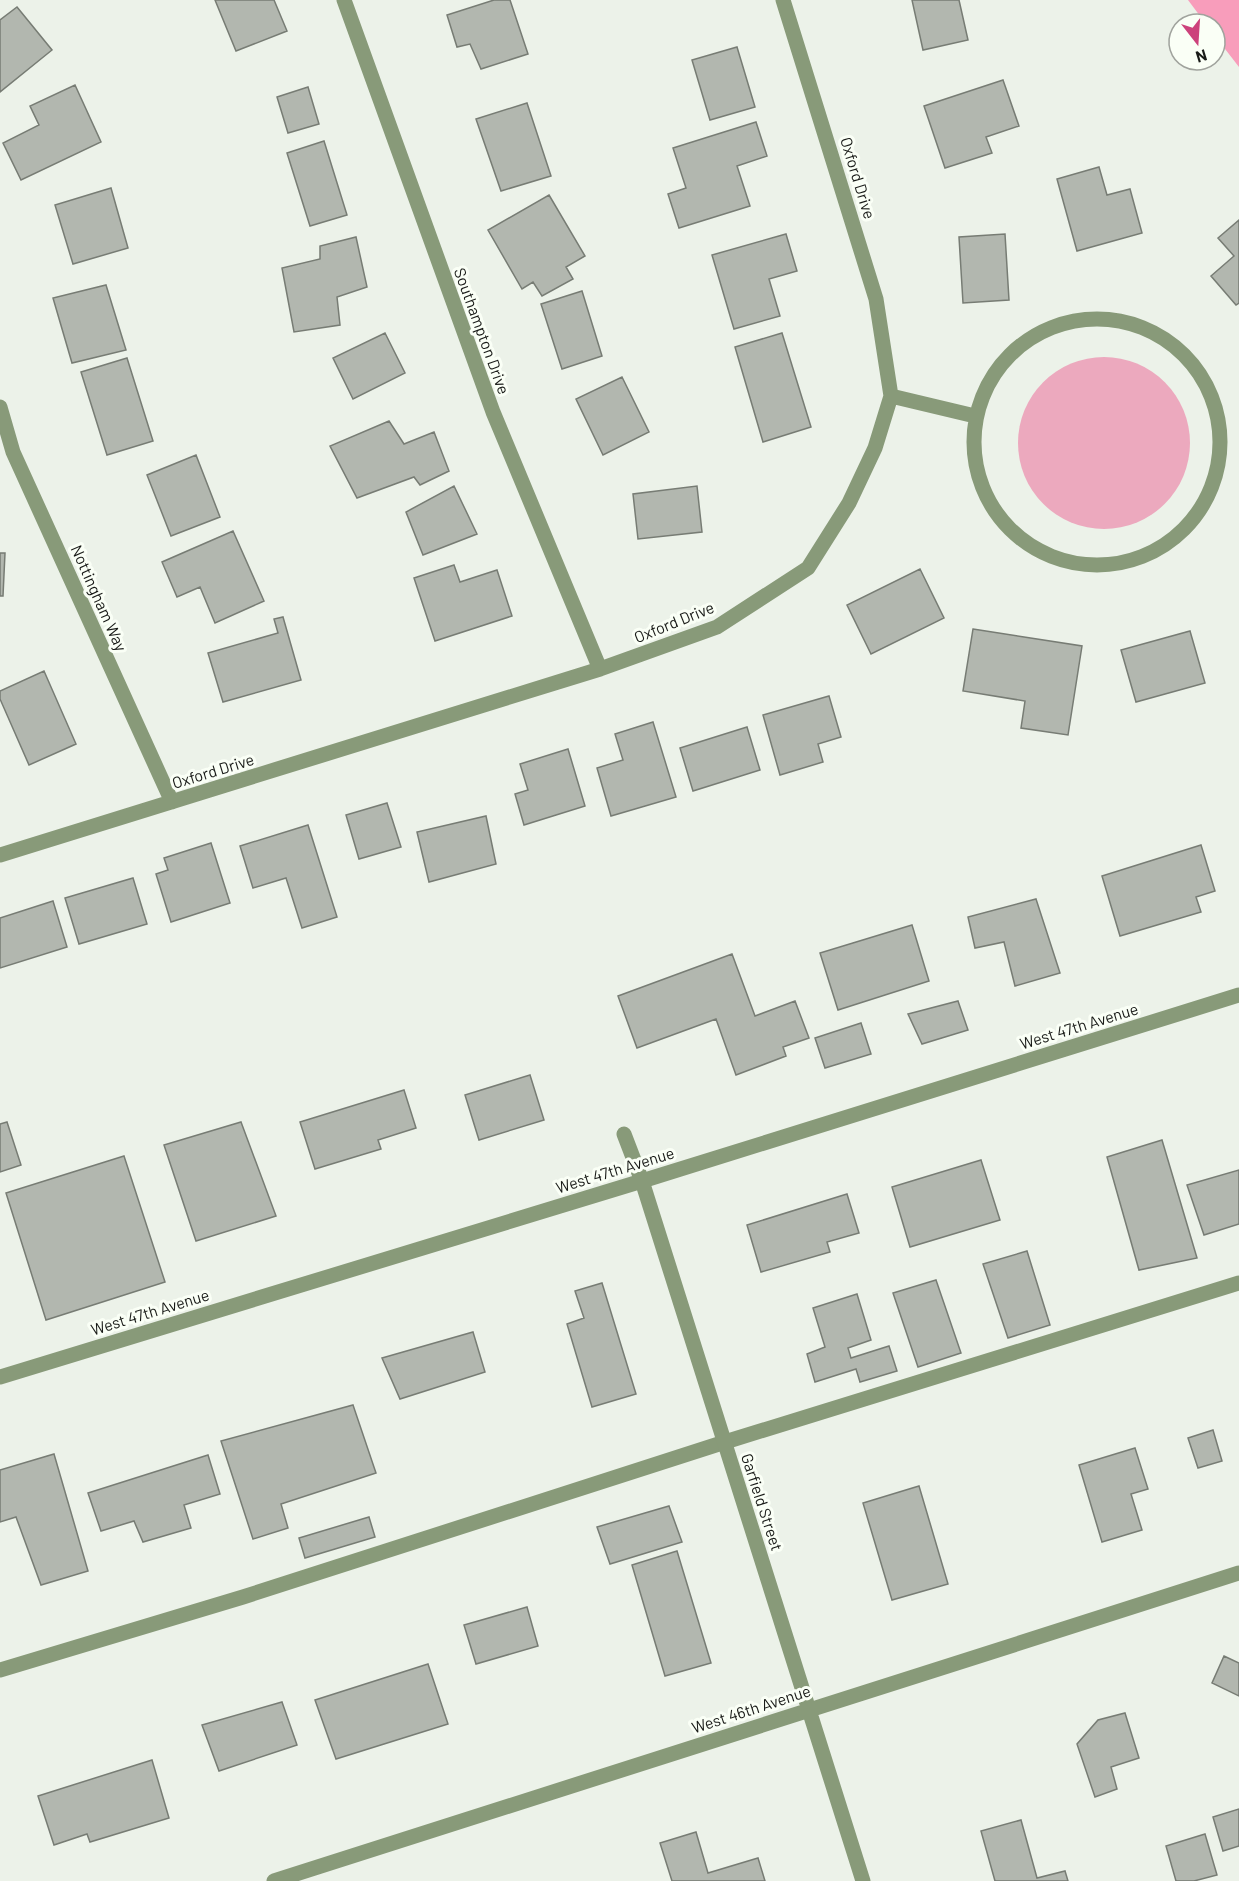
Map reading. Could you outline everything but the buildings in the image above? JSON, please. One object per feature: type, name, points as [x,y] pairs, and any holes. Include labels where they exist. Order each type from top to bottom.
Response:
[{"type":"street","name":"Southampton Drive","points":[[344,0],[493,412],[600,669]]},
{"type":"street","name":"Oxford Drive","points":[[0,855],[600,669],[717,627],[807,568],[849,503],[875,448],[891,396],[876,299],[783,0]]},
{"type":"street","points":[[1083,318],[1122,320],[1159,334],[1189,358],[1210,390],[1220,428],[1218,466],[1204,503],[1180,534],[1156,550],[1148,555],[1110,565],[1071,563],[1035,549],[1005,525],[983,492],[973,455],[975,416],[989,380],[1013,349],[1046,328],[1083,318]]},
{"type":"street","points":[[891,396],[975,416]]},
{"type":"street","name":"Nottingham Way","points":[[0,407],[7,453],[172,802]]},
{"type":"street","name":"West 47th Avenue","points":[[0,1377],[642,1181],[1239,995]]},
{"type":"street","name":"Garfield Street","points":[[624,1134],[642,1181],[863,1881]]},
{"type":"street","points":[[0,1670],[243,1597],[725,1442],[1239,1283]]},
{"type":"street","name":"West 46th Avenue","points":[[274,1881],[1239,1573]]},
{"type":"shaded area","points":[[1188,0],[1239,0],[1239,67],[1227,52],[1227,12],[1197,12]]},
{"type":"shaded area","points":[[1104,357],[1137,364],[1152,371],[1165,382],[1176,395],[1183,410],[1190,443],[1183,476],[1176,491],[1165,504],[1152,515],[1137,522],[1104,529],[1071,522],[1056,515],[1043,504],[1032,491],[1025,476],[1018,443],[1025,410],[1032,395],[1043,382],[1056,371],[1071,364]]}]
